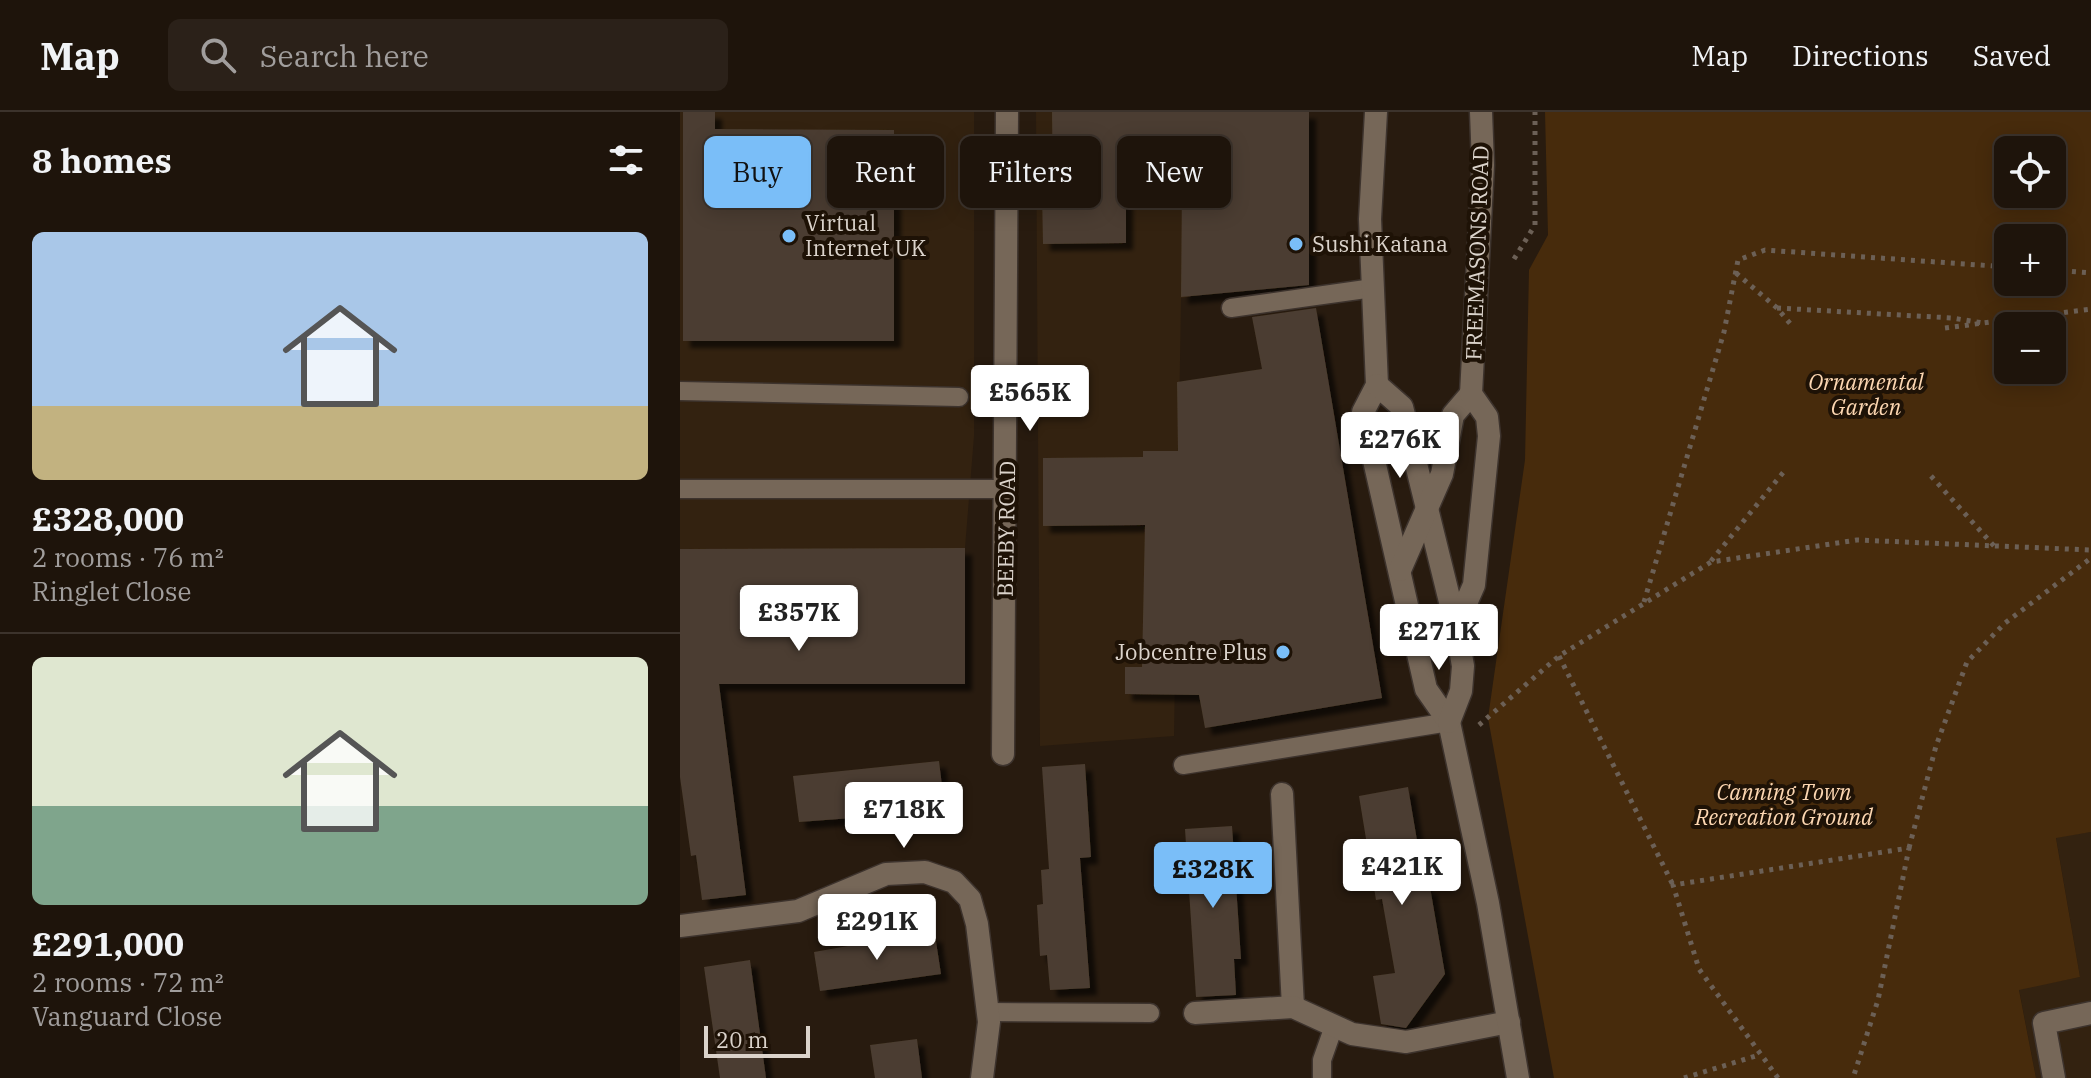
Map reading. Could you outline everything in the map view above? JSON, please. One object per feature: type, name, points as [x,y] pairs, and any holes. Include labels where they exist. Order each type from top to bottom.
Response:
[{"type":"street","name":"BEEBY ROAD","points":[[1003,754],[1007,112]]},
{"type":"street","points":[[1376,112],[1370,219],[1377,385],[1363,412],[1426,689],[1449,722],[1488,903],[1518,1078]]},
{"type":"street","name":"FREEMASONS ROAD","points":[[1400,570],[1442,474],[1453,415],[1471,394],[1483,165],[1481,112]]},
{"type":"street","points":[[1377,385],[1402,407],[1456,626],[1463,666],[1461,691],[1449,722]]},
{"type":"street","name":"FREEMASONS ROAD","points":[[1456,626],[1474,585],[1488,454],[1487,417],[1471,394]]},
{"type":"street","points":[[1282,794],[1293,1007]]},
{"type":"street","points":[[680,926],[798,911],[886,874],[925,872],[954,882],[970,899],[977,924],[988,1012],[982,1078]]},
{"type":"street","points":[[1195,1013],[1293,1007],[1352,1034],[1406,1042],[1509,1022]]},
{"type":"street","points":[[2054,1078],[2044,1023],[2091,1013]]},
{"type":"lane","points":[[1231,308],[1373,288]]},
{"type":"lane","points":[[680,391],[959,397]]},
{"type":"lane","points":[[680,489],[1006,489]]},
{"type":"lane","points":[[1183,765],[1449,722]]},
{"type":"lane","points":[[988,1012],[1150,1013]]},
{"type":"lane","points":[[1322,1078],[1322,1060],[1334,1026]]},
{"type":"path","points":[[1514,259],[1535,225],[1535,112]]},
{"type":"path","points":[[1643,603],[1724,332],[1738,260],[1765,250],[1994,266]]},
{"type":"path","points":[[2066,271],[2091,273]]},
{"type":"path","points":[[1735,273],[1777,308],[1793,327]]},
{"type":"path","points":[[1777,308],[1952,318],[1983,323]]},
{"type":"path","points":[[1945,328],[2091,309]]},
{"type":"path","points":[[1488,718],[1559,656],[1711,562],[1786,469]]},
{"type":"path","points":[[1931,476],[1994,546]]},
{"type":"path","points":[[1711,562],[1857,540],[2091,550]]},
{"type":"path","points":[[1853,1078],[1878,1000],[1909,848],[1936,746],[1967,662],[2005,623],[2091,558]]},
{"type":"path","points":[[1559,656],[1673,885],[1699,969],[1778,1078]]},
{"type":"path","points":[[1673,885],[1909,848]]},
{"type":"path","points":[[1684,1078],[1760,1055]]},
{"type":"shaded area","points":[[680,112],[974,112],[974,136],[960,136],[960,208],[974,208],[974,436],[965,548],[965,684],[680,684]]},
{"type":"shaded area","points":[[1036,112],[1309,112],[1309,281],[1181,298],[1174,736],[1040,746],[1037,208],[1101,208],[1101,136],[1036,136]]},
{"type":"shaded area","points":[[2091,832],[2091,1078],[2036,1078],[2019,989],[2080,977],[2056,837]]},
{"type":"green space","name":"Canning Town Recreation Ground","points":[[1545,112],[2091,112],[2091,832],[2056,838],[2080,977],[2019,990],[2036,1078],[1554,1078],[1488,718],[1525,460],[1529,270],[1548,235]]},
{"type":"building","name":"Virtual Internet UK","points":[[683,112],[715,112],[715,129],[894,130],[894,136],[827,136],[827,208],[894,208],[894,341],[683,341]]},
{"type":"building","points":[[1052,112],[1309,112],[1309,285],[1181,297],[1182,208],[1231,208],[1231,136],[1117,136],[1117,208],[1126,208],[1126,243],[1043,244],[1042,208],[1101,208],[1101,136],[1052,136]]},
{"type":"building","points":[[1316,308],[1382,698],[1205,728],[1199,695],[1125,694],[1125,667],[1142,667],[1145,525],[1043,526],[1043,458],[1143,457],[1143,451],[1178,451],[1177,382],[1262,369],[1252,317]]},
{"type":"building","points":[[965,548],[965,684],[719,684],[746,895],[702,900],[696,855],[691,856],[680,777],[680,549]]},
{"type":"building","points":[[939,761],[945,811],[799,822],[793,776]]},
{"type":"building","points":[[1085,764],[1091,857],[1080,858],[1090,988],[1050,990],[1047,955],[1040,956],[1037,905],[1043,904],[1041,870],[1049,869],[1042,767]]},
{"type":"building","points":[[1408,787],[1425,888],[1430,887],[1445,974],[1406,1028],[1381,1024],[1373,976],[1395,973],[1382,899],[1376,900],[1359,796]]},
{"type":"building","points":[[1232,826],[1241,959],[1234,959],[1236,995],[1196,997],[1185,829]]},
{"type":"building","points":[[935,935],[941,974],[820,991],[814,952],[848,946],[847,939],[901,939]]},
{"type":"building","points":[[750,960],[766,1078],[720,1078],[704,967]]},
{"type":"building","points":[[917,1039],[922,1078],[875,1078],[870,1045]]},
{"type":"place","name":"Virtual Internet UK","points":[[789,236]]},
{"type":"place","name":"Sushi Katana","points":[[1296,244]]},
{"type":"place","name":"Jobcentre Plus","points":[[1283,652]]},
{"type":"park label","name":"Ornamental Garden","points":[[1866,394]]}]
